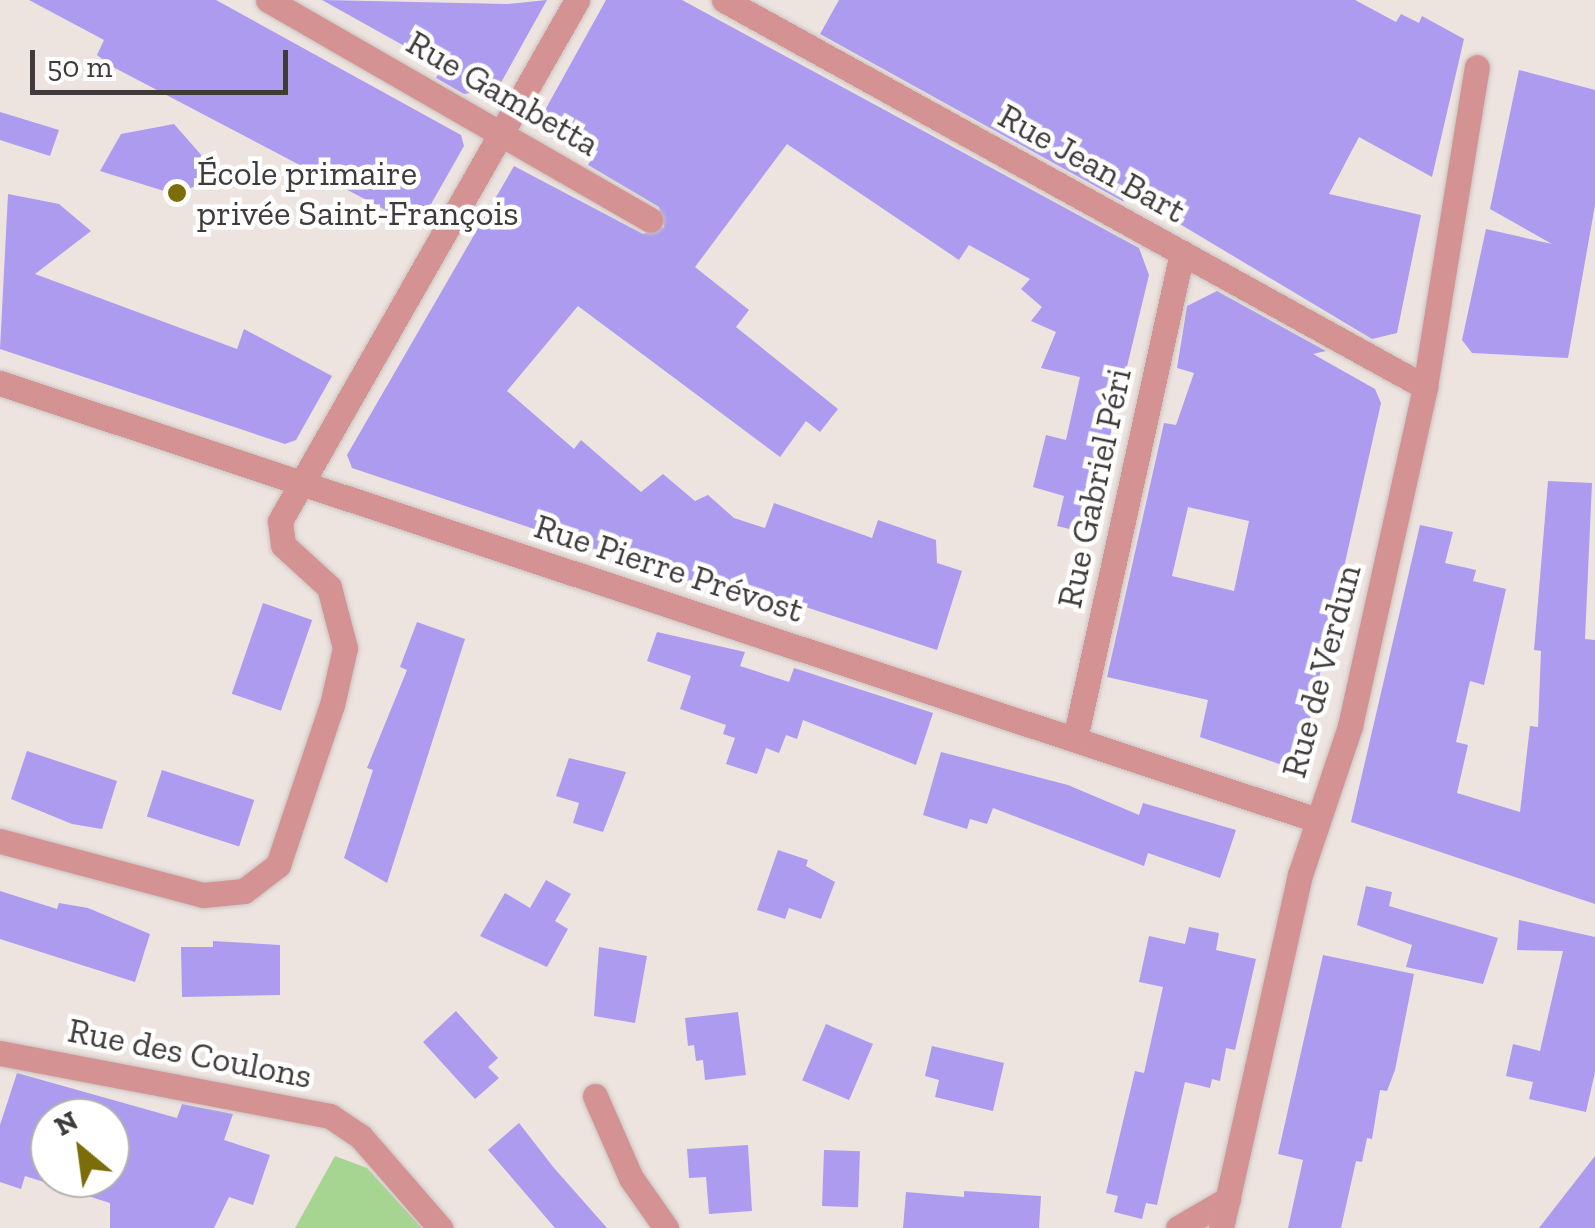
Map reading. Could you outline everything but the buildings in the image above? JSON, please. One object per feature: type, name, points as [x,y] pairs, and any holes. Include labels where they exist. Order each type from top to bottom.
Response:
[{"type":"street","name":"Rue Gambetta","points":[[268,0],[502,131],[650,220]]},
{"type":"street","points":[[0,841],[203,895],[244,890],[278,865],[332,706],[344,648],[329,588],[279,537],[300,486],[577,0]]},
{"type":"street","name":"Rue Jean Bart","points":[[724,0],[1425,388]]},
{"type":"street","name":"Rue de Verdun","points":[[1221,1228],[1317,820],[1350,726],[1425,388],[1477,67]]},
{"type":"street","name":"Rue Gabriel Péri","points":[[1075,738],[1182,253]]},
{"type":"street","name":"Rue Pierre Prévost","points":[[0,383],[300,486],[1317,820]]},
{"type":"street","name":"Rue des Coulons","points":[[0,1053],[330,1116],[361,1137],[440,1228]]},
{"type":"street","points":[[594,1096],[636,1187],[666,1228]]},
{"type":"street","points":[[1178,1228],[1228,1198]]},
{"type":"green space","points":[[335,1156],[367,1168],[422,1228],[295,1228]]},
{"type":"place","name":"École primaire privée Saint-François","points":[[177,193]]}]
